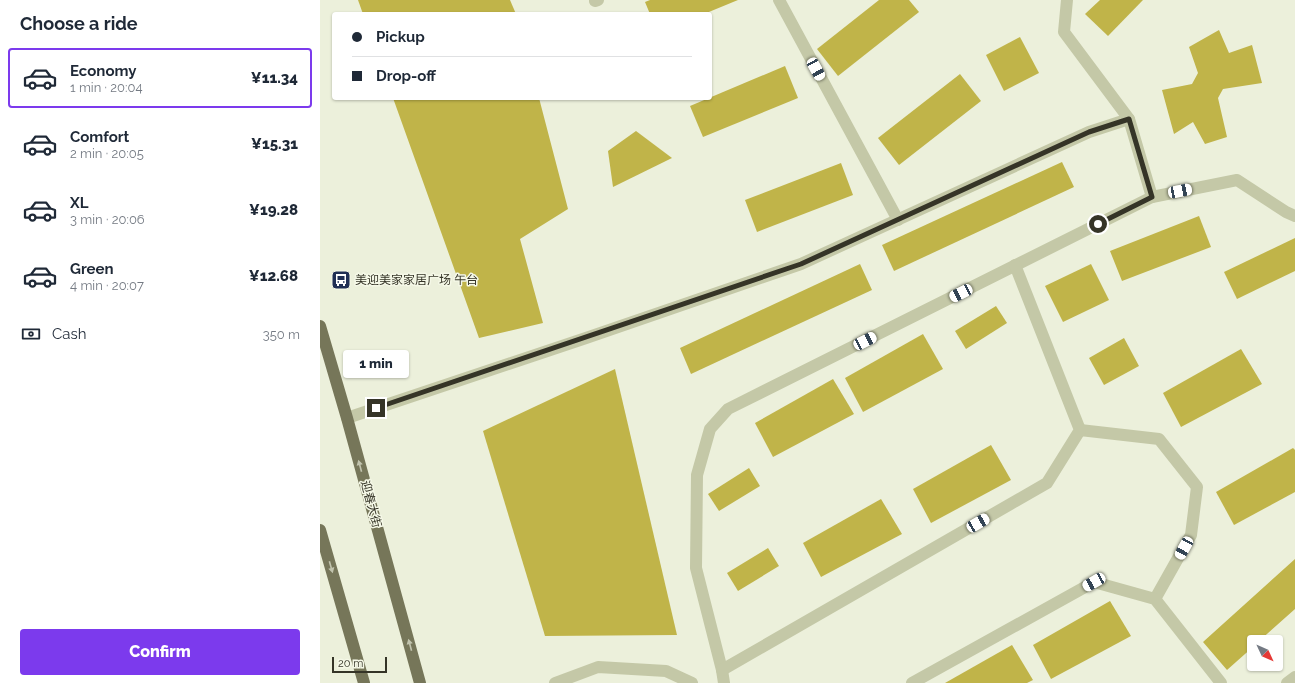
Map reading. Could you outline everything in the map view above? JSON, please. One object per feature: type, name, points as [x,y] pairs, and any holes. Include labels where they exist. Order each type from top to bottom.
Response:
[{"type":"main road","name":"迎春大街","points":[[320,326],[420,683]]},
{"type":"main road","points":[[320,530],[364,683]]},
{"type":"street","points":[[779,0],[898,220]]},
{"type":"street","points":[[1067,0],[1064,32],[1129,119],[1152,197]]},
{"type":"street","points":[[347,418],[801,264],[1089,132],[1129,119]]},
{"type":"street","points":[[724,683],[696,568],[697,475],[710,429],[728,409],[1152,197],[1237,180],[1286,212],[1295,216]]},
{"type":"street","points":[[1015,265],[1080,430]]},
{"type":"street","points":[[1080,430],[1159,439],[1197,486],[1191,535],[1155,599]]},
{"type":"street","points":[[722,670],[1047,483],[1080,430]]},
{"type":"street","points":[[912,683],[1094,582],[1155,599],[1221,683]]},
{"type":"street","points":[[555,683],[598,667],[666,670],[692,683]]},
{"type":"street","points":[[1287,683],[1295,677]]},
{"type":"building","points":[[358,0],[510,0],[515,12],[362,12]]},
{"type":"building","points":[[650,0],[738,0],[709,12],[649,12],[645,2]]},
{"type":"building","points":[[879,0],[909,0],[919,12],[838,76],[817,49]]},
{"type":"building","points":[[1100,0],[1143,0],[1108,36],[1085,14]]},
{"type":"building","points":[[1219,30],[1229,53],[1252,45],[1262,83],[1223,89],[1218,98],[1227,137],[1205,144],[1193,122],[1174,134],[1162,90],[1192,84],[1198,73],[1189,47]]},
{"type":"building","points":[[1020,37],[1039,73],[1004,91],[986,55]]},
{"type":"building","points":[[785,66],[798,98],[703,137],[690,106],[704,100],[712,100],[712,97]]},
{"type":"building","points":[[960,74],[981,101],[899,165],[878,138]]},
{"type":"building","points":[[394,100],[540,100],[568,209],[520,239],[543,323],[479,338]]},
{"type":"building","points":[[636,131],[672,158],[613,187],[608,151]]},
{"type":"building","points":[[1062,162],[1074,187],[894,271],[882,245]]},
{"type":"building","points":[[841,163],[853,195],[757,232],[745,200]]},
{"type":"building","points":[[1199,216],[1211,247],[1122,281],[1110,251]]},
{"type":"building","points":[[1295,238],[1295,271],[1237,299],[1224,272]]},
{"type":"building","points":[[860,264],[872,290],[691,374],[680,348]]},
{"type":"building","points":[[1091,264],[1109,300],[1063,322],[1045,286]]},
{"type":"building","points":[[996,306],[1007,323],[966,349],[955,331]]},
{"type":"building","points":[[923,334],[943,369],[863,412],[845,378]]},
{"type":"building","points":[[1124,338],[1139,366],[1104,385],[1089,358]]},
{"type":"building","points":[[1241,349],[1262,384],[1181,427],[1163,393]]},
{"type":"building","points":[[615,369],[677,635],[545,636],[483,431]]},
{"type":"building","points":[[833,379],[854,414],[773,457],[755,423]]},
{"type":"building","points":[[991,445],[1011,480],[931,523],[913,489]]},
{"type":"building","points":[[1293,448],[1295,450],[1295,492],[1234,525],[1216,492]]},
{"type":"building","points":[[749,468],[760,486],[719,511],[708,494]]},
{"type":"building","points":[[881,499],[902,534],[821,577],[803,543]]},
{"type":"building","points":[[768,548],[779,566],[738,591],[727,573]]},
{"type":"building","points":[[1295,559],[1295,609],[1266,635],[1247,635],[1247,652],[1227,670],[1203,642]]},
{"type":"building","points":[[1110,601],[1131,636],[1051,679],[1033,645]]},
{"type":"building","points":[[1012,645],[1033,680],[1027,683],[945,683]]},
{"type":"place","name":"美迎美家家居广场 午台","points":[[341,280]]},
{"type":"route","points":[[376,408],[801,264],[1089,132],[1129,119],[1152,197],[1098,224]]}]
